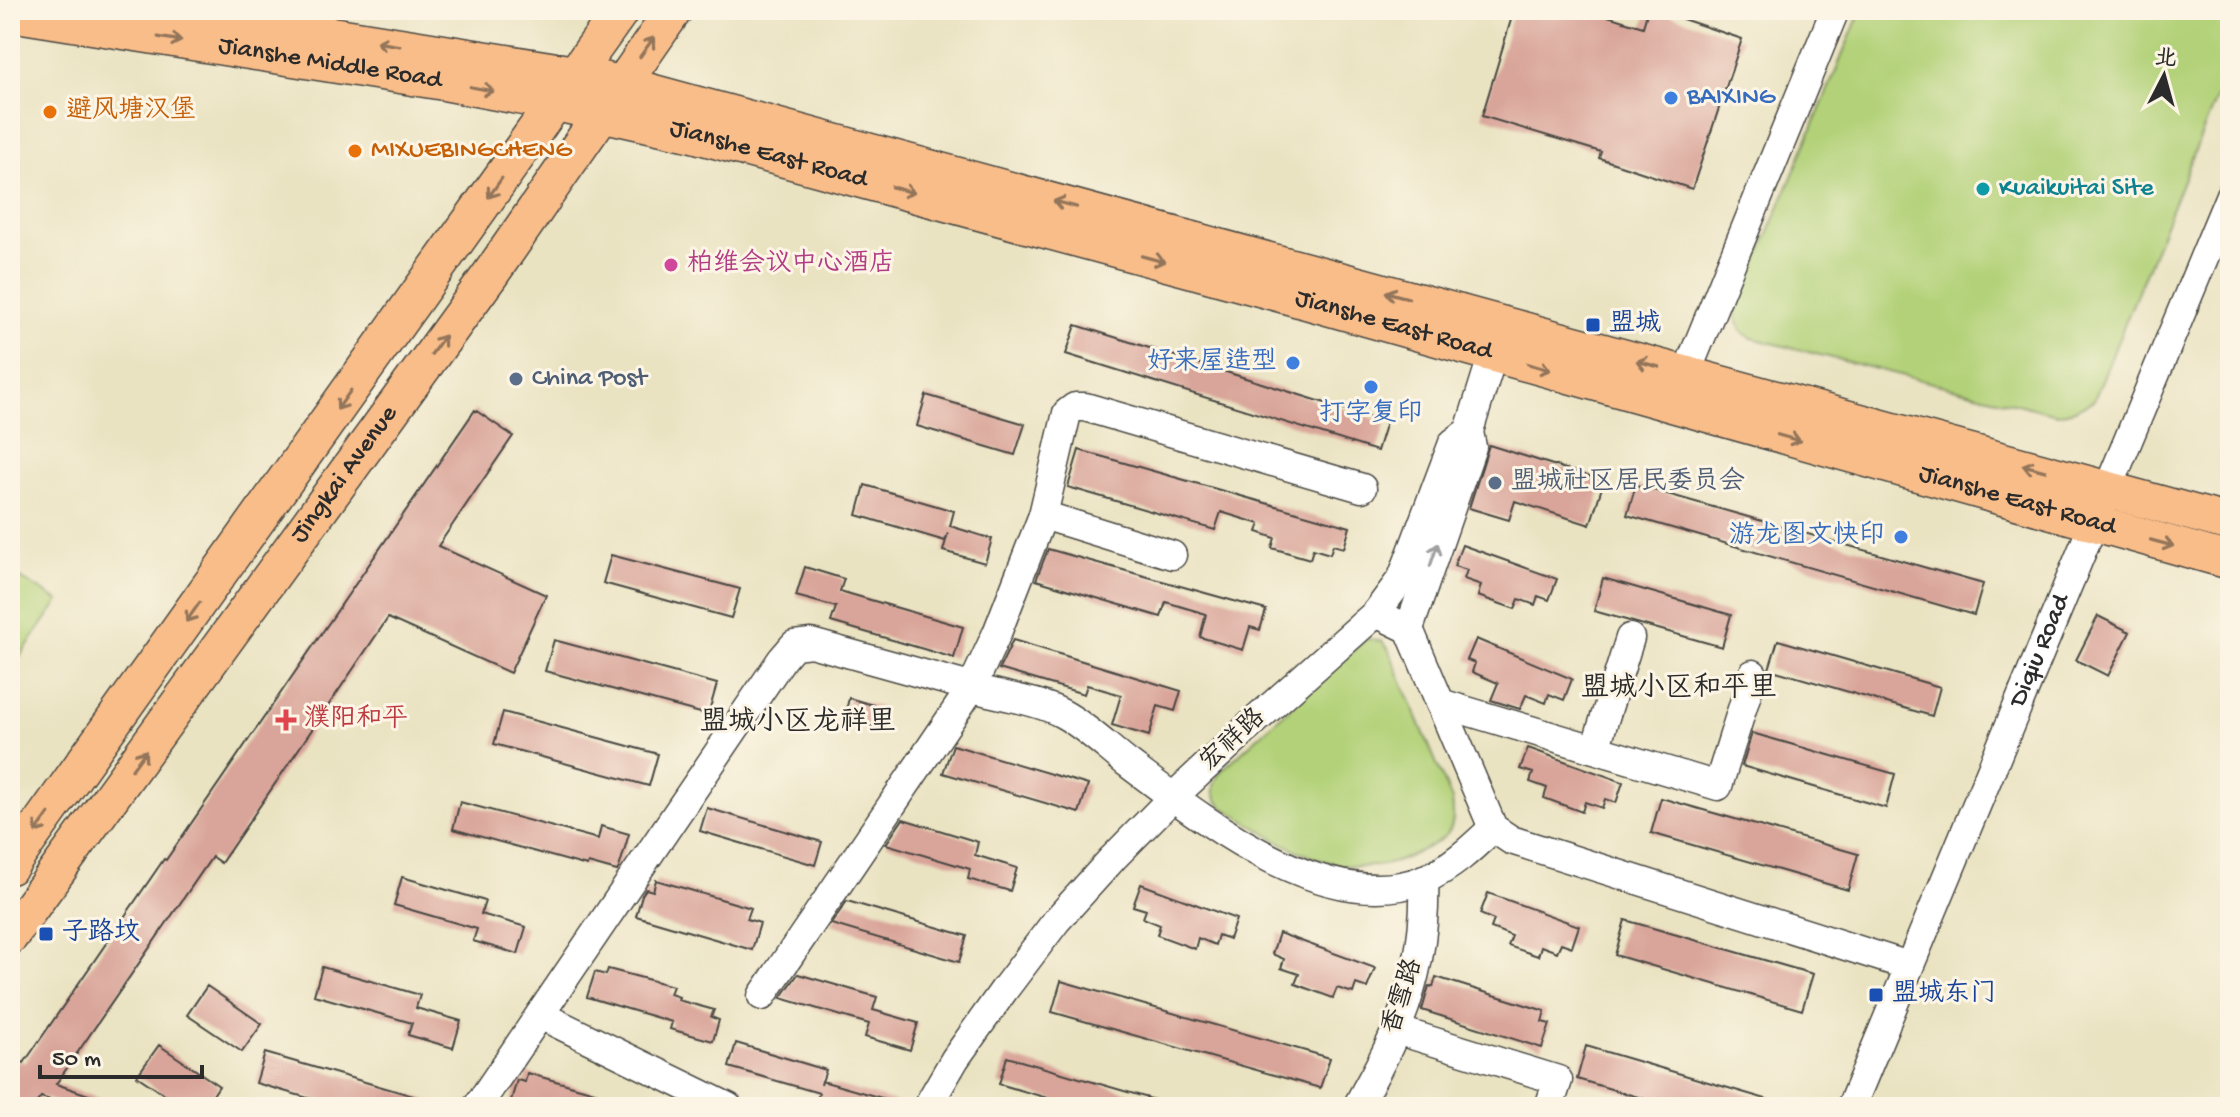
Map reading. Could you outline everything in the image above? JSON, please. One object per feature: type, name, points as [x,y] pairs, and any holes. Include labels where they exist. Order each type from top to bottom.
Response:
[{"type":"main road","name":"Jianshe Middle Road","points":[[174,10],[565,88]]},
{"type":"main road","name":"Jingkai Avenue","points":[[10,866],[621,10]]},
{"type":"main road","name":"Jingkai Avenue","points":[[10,936],[490,275],[674,10]]},
{"type":"main road","name":"Jianshe Middle Road","points":[[10,13],[444,82],[565,88]]},
{"type":"main road","name":"Jianshe East Road","points":[[565,88],[1686,374],[2230,523]]},
{"type":"main road","name":"Jianshe East Road","points":[[611,98],[689,133],[914,193],[2230,561]]},
{"type":"street","points":[[1686,374],[1835,10]]},
{"type":"street","name":"Diqiu Road","points":[[1851,1107],[2230,195]]},
{"type":"street","name":"宏祥路","points":[[927,1107],[955,1059],[1057,920],[1173,797],[1376,613],[1402,578],[1453,443],[1469,431],[1493,354]]},
{"type":"street","points":[[762,996],[972,687],[997,633],[1043,515],[1067,413],[1075,407],[1085,407],[1362,488]]},
{"type":"street","points":[[1409,629],[1472,447],[1469,431]]},
{"type":"street","points":[[1043,515],[1172,555]]},
{"type":"street","points":[[1376,613],[1409,629],[1493,828],[1511,840],[1909,966]]},
{"type":"street","points":[[1595,749],[1630,638]]},
{"type":"street","points":[[477,1107],[794,645],[811,643],[1062,714],[1173,797],[1290,870],[1319,880],[1351,886],[1392,887],[1424,879],[1455,862],[1493,828]]},
{"type":"street","points":[[1440,703],[1718,786],[1753,674]]},
{"type":"street","name":"香雪路","points":[[1357,1107],[1396,1030],[1419,954],[1425,911],[1424,879]]},
{"type":"street","points":[[540,1015],[728,1107]]},
{"type":"street","points":[[1396,1030],[1558,1080],[1549,1107]]},
{"type":"green space","name":"Kuaikuitai Site","points":[[1861,10],[2230,10],[2230,64],[2094,400],[2075,410],[2057,414],[1752,338],[1741,331],[1735,314]]},
{"type":"green space","points":[[10,575],[59,601],[10,670]]},
{"type":"green space","points":[[1366,639],[1382,641],[1388,648],[1452,800],[1452,824],[1441,839],[1401,860],[1346,866],[1324,861],[1282,843],[1223,807],[1216,798],[1214,788],[1223,769]]},
{"type":"building","points":[[1514,10],[1588,10],[1643,27],[1648,10],[1656,10],[1742,39],[1692,189],[1599,158],[1601,152],[1482,116]]},
{"type":"building","points":[[1076,325],[1386,422],[1377,451],[1066,354]]},
{"type":"building","points":[[926,395],[1025,424],[1015,455],[917,426]]},
{"type":"building","points":[[475,410],[513,436],[438,546],[546,595],[510,673],[388,618],[221,863],[212,857],[56,1084],[115,1104],[114,1107],[71,1107],[41,1097],[33,1107],[10,1107],[10,1074],[19,1060],[24,1063]]},
{"type":"building","points":[[1489,445],[1604,481],[1590,525],[1515,501],[1509,520],[1469,508]]},
{"type":"building","points":[[1079,450],[1350,527],[1344,548],[1333,545],[1330,554],[1313,549],[1310,559],[1272,548],[1275,538],[1257,532],[1260,524],[1221,512],[1215,530],[1068,487]]},
{"type":"building","points":[[865,485],[954,511],[950,526],[992,539],[985,563],[943,551],[948,533],[945,541],[857,515]]},
{"type":"building","points":[[1636,485],[1983,584],[1974,615],[1627,515]]},
{"type":"building","points":[[1462,545],[1557,579],[1549,600],[1538,596],[1535,605],[1519,599],[1515,609],[1478,596],[1481,585],[1464,579],[1467,570],[1454,566]]},
{"type":"building","points":[[1048,549],[1266,610],[1260,630],[1250,627],[1243,650],[1200,637],[1206,614],[1166,602],[1161,617],[1036,580]]},
{"type":"building","points":[[611,555],[740,589],[731,618],[603,583]]},
{"type":"building","points":[[805,567],[844,579],[840,591],[963,627],[954,658],[831,622],[836,607],[796,596]]},
{"type":"building","points":[[1603,578],[1731,615],[1722,647],[1594,611]]},
{"type":"building","points":[[2098,616],[2130,632],[2108,676],[2076,660]]},
{"type":"building","points":[[1476,639],[1572,679],[1564,700],[1549,694],[1546,703],[1526,695],[1520,709],[1491,700],[1498,683],[1472,672],[1475,663],[1467,660]]},
{"type":"building","points":[[554,640],[717,684],[708,715],[545,671]]},
{"type":"building","points":[[1013,640],[1181,691],[1175,711],[1158,706],[1149,736],[1112,725],[1121,695],[1087,685],[1084,694],[999,669]]},
{"type":"building","points":[[1778,640],[1940,687],[1932,716],[1769,669]]},
{"type":"building","points":[[849,698],[883,708],[877,728],[844,719]]},
{"type":"building","points":[[503,712],[658,754],[649,786],[494,744]]},
{"type":"building","points":[[1752,733],[1895,774],[1886,808],[1742,766]]},
{"type":"building","points":[[953,745],[1088,785],[1079,813],[943,773]]},
{"type":"building","points":[[1528,748],[1623,782],[1616,803],[1605,799],[1602,808],[1585,802],[1582,812],[1544,798],[1547,788],[1530,782],[1533,773],[1520,769]]},
{"type":"building","points":[[1661,798],[1858,854],[1848,890],[1651,833]]},
{"type":"building","points":[[460,802],[598,839],[601,826],[629,834],[619,868],[617,871],[588,863],[587,866],[453,829]]},
{"type":"building","points":[[707,808],[822,842],[815,865],[700,831]]},
{"type":"building","points":[[903,819],[978,842],[975,855],[1017,868],[1010,891],[968,879],[970,869],[886,844]]},
{"type":"building","points":[[402,877],[485,901],[481,914],[526,927],[518,954],[473,941],[477,929],[394,905]]},
{"type":"building","points":[[656,880],[751,908],[747,919],[760,923],[752,950],[636,916],[642,895],[646,889],[653,891]]},
{"type":"building","points":[[1141,884],[1236,919],[1229,939],[1218,935],[1215,945],[1198,938],[1195,949],[1157,935],[1160,925],[1143,918],[1146,910],[1133,906]]},
{"type":"building","points":[[1488,893],[1579,926],[1572,947],[1561,943],[1557,952],[1541,946],[1538,956],[1508,946],[1512,936],[1491,928],[1494,920],[1480,914]]},
{"type":"building","points":[[847,901],[967,936],[959,962],[831,924]]},
{"type":"building","points":[[1625,920],[1813,974],[1802,1010],[1615,955]]},
{"type":"building","points":[[1279,933],[1375,968],[1367,988],[1356,984],[1353,993],[1337,988],[1333,998],[1295,984],[1299,974],[1281,968],[1284,959],[1272,954]]},
{"type":"building","points":[[322,967],[420,995],[416,1008],[461,1021],[453,1048],[408,1035],[412,1023],[314,995]]},
{"type":"building","points":[[608,969],[673,986],[670,994],[679,997],[678,1000],[714,1010],[711,1017],[719,1020],[713,1041],[670,1029],[672,1022],[587,997],[595,972],[606,975]]},
{"type":"building","points":[[798,974],[877,997],[873,1010],[918,1023],[910,1050],[865,1037],[869,1024],[781,998]]},
{"type":"building","points":[[1436,977],[1545,1011],[1542,1022],[1550,1024],[1542,1048],[1422,1010],[1429,986],[1433,987]]},
{"type":"building","points":[[1061,981],[1330,1058],[1320,1088],[1052,1012]]},
{"type":"building","points":[[207,986],[262,1024],[242,1052],[187,1015]]},
{"type":"building","points":[[736,1043],[826,1070],[822,1081],[896,1102],[896,1107],[827,1107],[816,1104],[819,1093],[729,1067]]},
{"type":"building","points":[[159,1045],[219,1086],[205,1107],[183,1107],[137,1076]]},
{"type":"building","points":[[1586,1046],[1776,1102],[1776,1107],[1672,1107],[1577,1079]]},
{"type":"building","points":[[265,1053],[434,1102],[434,1107],[339,1107],[256,1083]]},
{"type":"building","points":[[1007,1057],[1162,1102],[1162,1107],[1078,1107],[999,1084]]},
{"type":"building","points":[[527,1073],[630,1102],[629,1107],[523,1107],[510,1104],[517,1080],[525,1082]]},
{"type":"place","name":"BAIXING","points":[[1671,98]]},
{"type":"place","name":"避风塘汉堡","points":[[50,112]]},
{"type":"place","name":"MIXUEBINGCHENG","points":[[355,151]]},
{"type":"place","name":"Kuaikuitai Site","points":[[1983,189]]},
{"type":"place","name":"柏维会议中心酒店","points":[[671,265]]},
{"type":"place","name":"盟城","points":[[1593,325]]},
{"type":"place","name":"好来屋造型","points":[[1293,363]]},
{"type":"place","name":"China Post","points":[[516,379]]},
{"type":"place","name":"打字复印","points":[[1371,387]]},
{"type":"place","name":"盟城社区居民委员会","points":[[1495,483]]},
{"type":"place","name":"游龙图文快印","points":[[1901,537]]},
{"type":"place","name":"濮阳和平","points":[[286,720]]},
{"type":"place","name":"子路坟","points":[[46,934]]},
{"type":"place","name":"盟城东门","points":[[1876,995]]},
{"type":"district","name":"盟城小区和平里","points":[[1679,689]]},
{"type":"district","name":"盟城小区龙祥里","points":[[798,723]]}]
